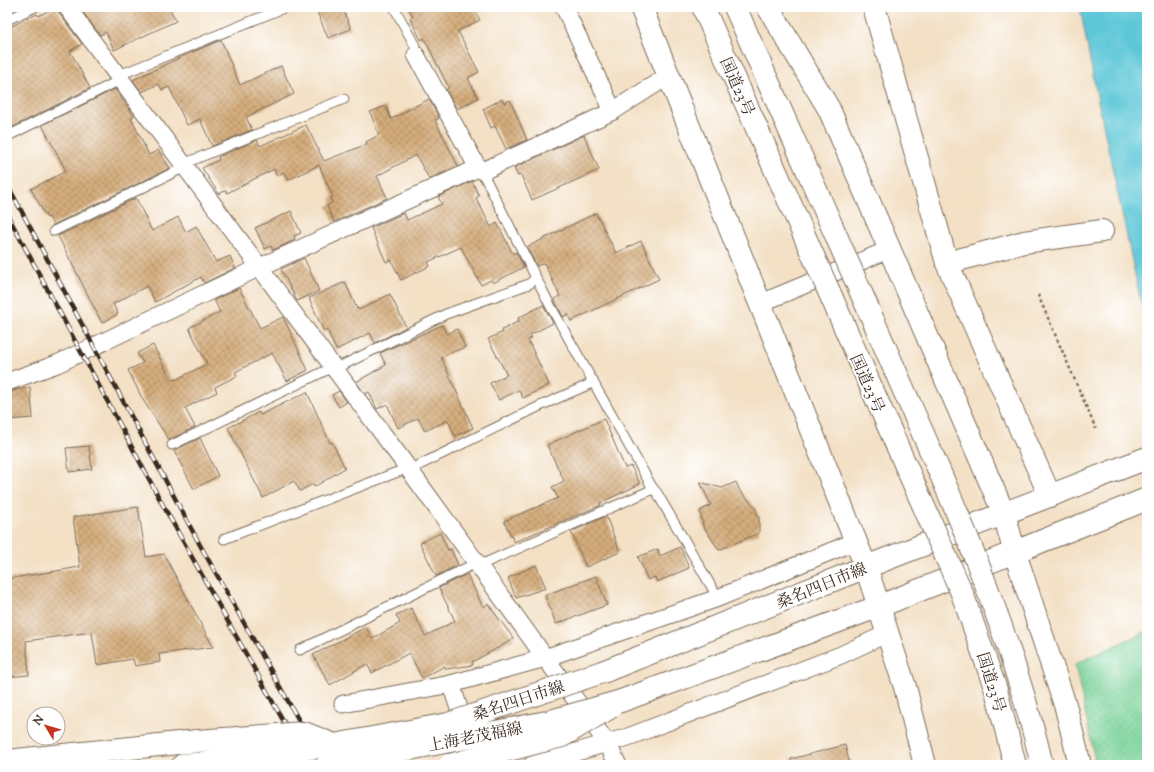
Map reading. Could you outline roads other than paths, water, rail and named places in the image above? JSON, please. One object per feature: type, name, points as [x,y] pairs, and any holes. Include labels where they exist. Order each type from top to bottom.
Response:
[{"type":"main road","points":[[641,7],[866,567],[880,606],[905,687],[925,765]]},
{"type":"main road","name":"国道23号","points":[[703,7],[962,593],[996,690],[1015,765]]},
{"type":"main road","name":"国道23号","points":[[735,7],[947,487],[980,570],[1020,681],[1042,765]]},
{"type":"main road","points":[[768,7],[829,109],[888,250],[1004,514],[1015,553],[1066,708],[1080,765]]},
{"type":"main road","points":[[874,7],[947,262],[1050,496]]},
{"type":"main road","points":[[947,262],[1024,242],[1102,231]]},
{"type":"main road","name":"桑名四日市線","points":[[330,755],[448,724],[605,671],[866,567],[1147,458]]},
{"type":"main road","points":[[450,765],[562,736],[621,701],[880,606],[1147,499]]},
{"type":"main road","name":"上海老茂福線","points":[[193,764],[330,755],[547,722],[621,701]]},
{"type":"main road","points":[[7,761],[197,740],[304,733],[330,755]]},
{"type":"street","points":[[66,7],[260,267],[408,469],[607,743],[618,765]]},
{"type":"street","points":[[564,7],[613,111]]},
{"type":"street","points":[[416,56],[480,169]]},
{"type":"street","points":[[7,382],[56,364],[260,267],[613,111],[668,76]]},
{"type":"street","points":[[761,303],[888,250]]},
{"type":"street","points":[[343,704],[451,684],[545,658],[718,598],[856,541]]},
{"type":"street","points":[[532,765],[628,737],[841,655],[888,633]]},
{"type":"street","points":[[451,684],[477,765]]},
{"type":"lane","points":[[7,20],[35,7]]},
{"type":"lane","points":[[8,136],[119,78],[286,7]]},
{"type":"lane","points":[[394,7],[415,46],[416,56]]},
{"type":"lane","points":[[54,231],[184,166],[344,99]]},
{"type":"lane","points":[[480,169],[536,278],[652,487],[657,493],[718,598]]},
{"type":"lane","points":[[172,445],[446,314],[529,284],[536,278]]},
{"type":"lane","points":[[224,539],[408,469],[540,406],[588,385],[593,380]]},
{"type":"lane","points":[[300,650],[477,564],[649,492],[652,487]]},
{"type":"water","points":[[1080,7],[1147,7],[1147,331],[1095,86]]},
{"type":"railway","points":[[7,184],[200,545],[324,765]]},
{"type":"railway","points":[[7,214],[164,507],[308,765]]}]
